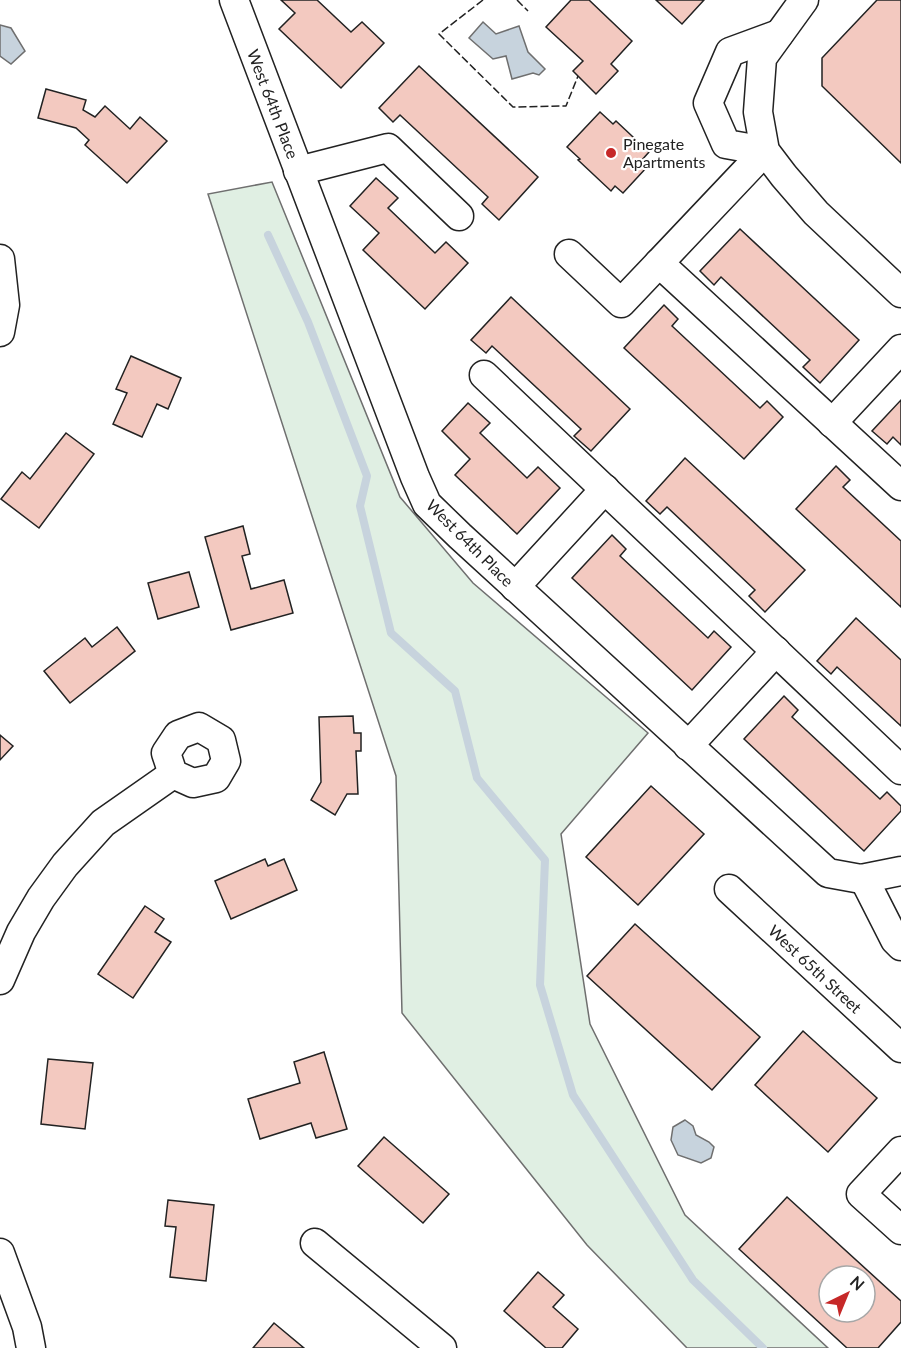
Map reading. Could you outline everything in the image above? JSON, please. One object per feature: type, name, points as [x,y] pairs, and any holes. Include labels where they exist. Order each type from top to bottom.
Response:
[{"type":"street","name":"West 64th Place","points":[[234,0],[427,504],[828,873],[864,879],[901,872]]},
{"type":"street","points":[[797,3],[762,57],[758,112],[765,151],[816,213],[901,293]]},
{"type":"street","points":[[765,151],[726,144],[708,103],[730,52],[779,33]]},
{"type":"street","points":[[298,171],[388,148],[459,216]]},
{"type":"street","points":[[569,254],[621,303],[765,151]]},
{"type":"street","points":[[0,259],[5,305],[0,332]]},
{"type":"street","points":[[659,263],[901,486]]},
{"type":"street","points":[[832,423],[901,349]]},
{"type":"street","points":[[484,375],[901,770]]},
{"type":"street","points":[[515,587],[605,489]]},
{"type":"street","points":[[688,746],[776,651]]},
{"type":"street","points":[[0,980],[11,927],[41,898],[65,865],[103,823],[173,774]]},
{"type":"street","points":[[864,879],[895,940],[901,946]]},
{"type":"street","name":"West 65th Street","points":[[729,889],[901,1048]]},
{"type":"street","points":[[901,1151],[861,1194],[901,1230]]},
{"type":"street","points":[[315,1243],[442,1348]]},
{"type":"street","points":[[0,1253],[27,1327],[31,1348]]},
{"type":"green space","points":[[272,182],[400,497],[473,583],[648,733],[561,834],[590,1024],[685,1215],[828,1348],[687,1348],[587,1245],[402,1013],[396,776],[208,194]]},
{"type":"shaded area","points":[[483,22],[496,34],[519,26],[528,52],[545,69],[539,75],[533,73],[512,79],[506,56],[493,59],[469,38]]},
{"type":"shaded area","points":[[0,25],[11,28],[25,51],[11,64],[0,56]]},
{"type":"shaded area","points":[[685,1120],[693,1126],[696,1135],[714,1147],[711,1158],[701,1163],[678,1155],[671,1140],[673,1127]]},
{"type":"building","points":[[281,0],[317,0],[351,32],[362,22],[384,43],[341,88],[279,29],[295,13]]},
{"type":"building","points":[[571,0],[589,0],[632,41],[611,64],[618,71],[596,94],[573,71],[583,61],[546,27]]},
{"type":"building","points":[[656,0],[704,0],[682,24]]},
{"type":"building","points":[[877,0],[901,0],[901,163],[822,86],[822,58]]},
{"type":"building","points":[[419,66],[538,177],[499,220],[482,204],[488,197],[400,115],[393,122],[379,108]]},
{"type":"building","points":[[46,89],[86,100],[83,110],[95,117],[105,106],[130,129],[140,117],[167,141],[127,183],[85,145],[89,140],[76,128],[38,118]]},
{"type":"building","name":"Pinegate Apartments","points":[[600,112],[613,124],[616,121],[649,152],[641,161],[647,167],[623,193],[615,186],[611,191],[567,147]]},
{"type":"building","points":[[376,178],[398,198],[388,208],[435,253],[446,242],[468,263],[425,309],[363,250],[379,233],[350,206]]},
{"type":"building","points":[[740,229],[859,340],[820,383],[803,367],[810,360],[721,277],[714,285],[700,271]]},
{"type":"building","points":[[511,297],[630,409],[591,451],[574,436],[581,429],[492,346],[486,353],[471,340]]},
{"type":"building","points":[[664,305],[678,319],[672,326],[760,408],[767,401],[783,417],[744,459],[624,348]]},
{"type":"building","points":[[131,356],[181,378],[168,409],[157,404],[142,437],[113,424],[127,393],[116,389]]},
{"type":"building","points":[[901,400],[901,445],[893,437],[887,444],[872,431]]},
{"type":"building","points":[[468,403],[490,423],[480,433],[527,478],[538,467],[560,488],[517,534],[455,475],[470,459],[442,431]]},
{"type":"building","points":[[66,433],[94,454],[39,528],[1,499],[22,472],[30,479]]},
{"type":"building","points":[[685,458],[805,570],[765,612],[749,596],[755,590],[667,507],[660,514],[646,501]]},
{"type":"building","points":[[836,466],[850,480],[843,487],[901,541],[901,607],[796,509]]},
{"type":"building","points":[[243,526],[250,554],[242,556],[251,589],[284,580],[293,613],[231,630],[205,537]]},
{"type":"building","points":[[612,535],[626,549],[620,556],[708,638],[714,631],[731,647],[692,690],[572,578]]},
{"type":"building","points":[[189,572],[199,607],[158,619],[148,583]]},
{"type":"building","points":[[856,618],[901,660],[901,726],[837,667],[831,674],[817,661]]},
{"type":"building","points":[[117,627],[135,651],[70,703],[44,671],[85,638],[92,647]]},
{"type":"building","points":[[784,696],[798,710],[792,717],[880,799],[887,792],[901,806],[901,811],[864,851],[744,739]]},
{"type":"building","points":[[353,716],[354,733],[361,733],[361,751],[356,751],[358,794],[347,794],[335,815],[311,800],[321,782],[319,717]]},
{"type":"building","points":[[0,735],[13,746],[0,760]]},
{"type":"building","points":[[651,786],[704,834],[638,905],[586,857]]},
{"type":"building","points":[[265,859],[268,866],[284,859],[297,890],[231,919],[215,881]]},
{"type":"building","points":[[145,906],[164,919],[155,932],[171,942],[133,998],[98,974]]},
{"type":"building","points":[[635,924],[760,1037],[712,1090],[587,976]]},
{"type":"building","points":[[803,1031],[877,1098],[828,1152],[755,1085]]},
{"type":"building","points":[[324,1052],[347,1129],[316,1138],[311,1123],[260,1139],[248,1099],[300,1083],[294,1062]]},
{"type":"building","points":[[48,1059],[93,1063],[85,1129],[41,1124]]},
{"type":"building","points":[[384,1137],[449,1194],[423,1223],[358,1166]]},
{"type":"building","points":[[787,1197],[860,1264],[817,1264],[817,1320],[739,1249]]},
{"type":"building","points":[[168,1200],[214,1205],[206,1281],[170,1277],[176,1227],[165,1226]]},
{"type":"building","points":[[538,1272],[564,1295],[553,1307],[578,1329],[562,1348],[546,1348],[504,1311]]},
{"type":"building","points":[[877,1279],[901,1301],[901,1322],[878,1348],[847,1348],[821,1324],[877,1324]]},
{"type":"building","points":[[274,1323],[304,1348],[253,1348]]},
{"type":"waterway","points":[[268,235],[308,322],[367,476],[360,506],[391,633],[455,691],[477,778],[545,860],[540,985],[573,1095],[693,1280],[763,1348]]},
{"type":"fence","points":[[483,0],[439,34],[513,107],[566,106],[578,76]]},
{"type":"fence","points":[[517,0],[528,11]]},
{"type":"place","name":"Pinegate Apartments","points":[[611,153]]}]
